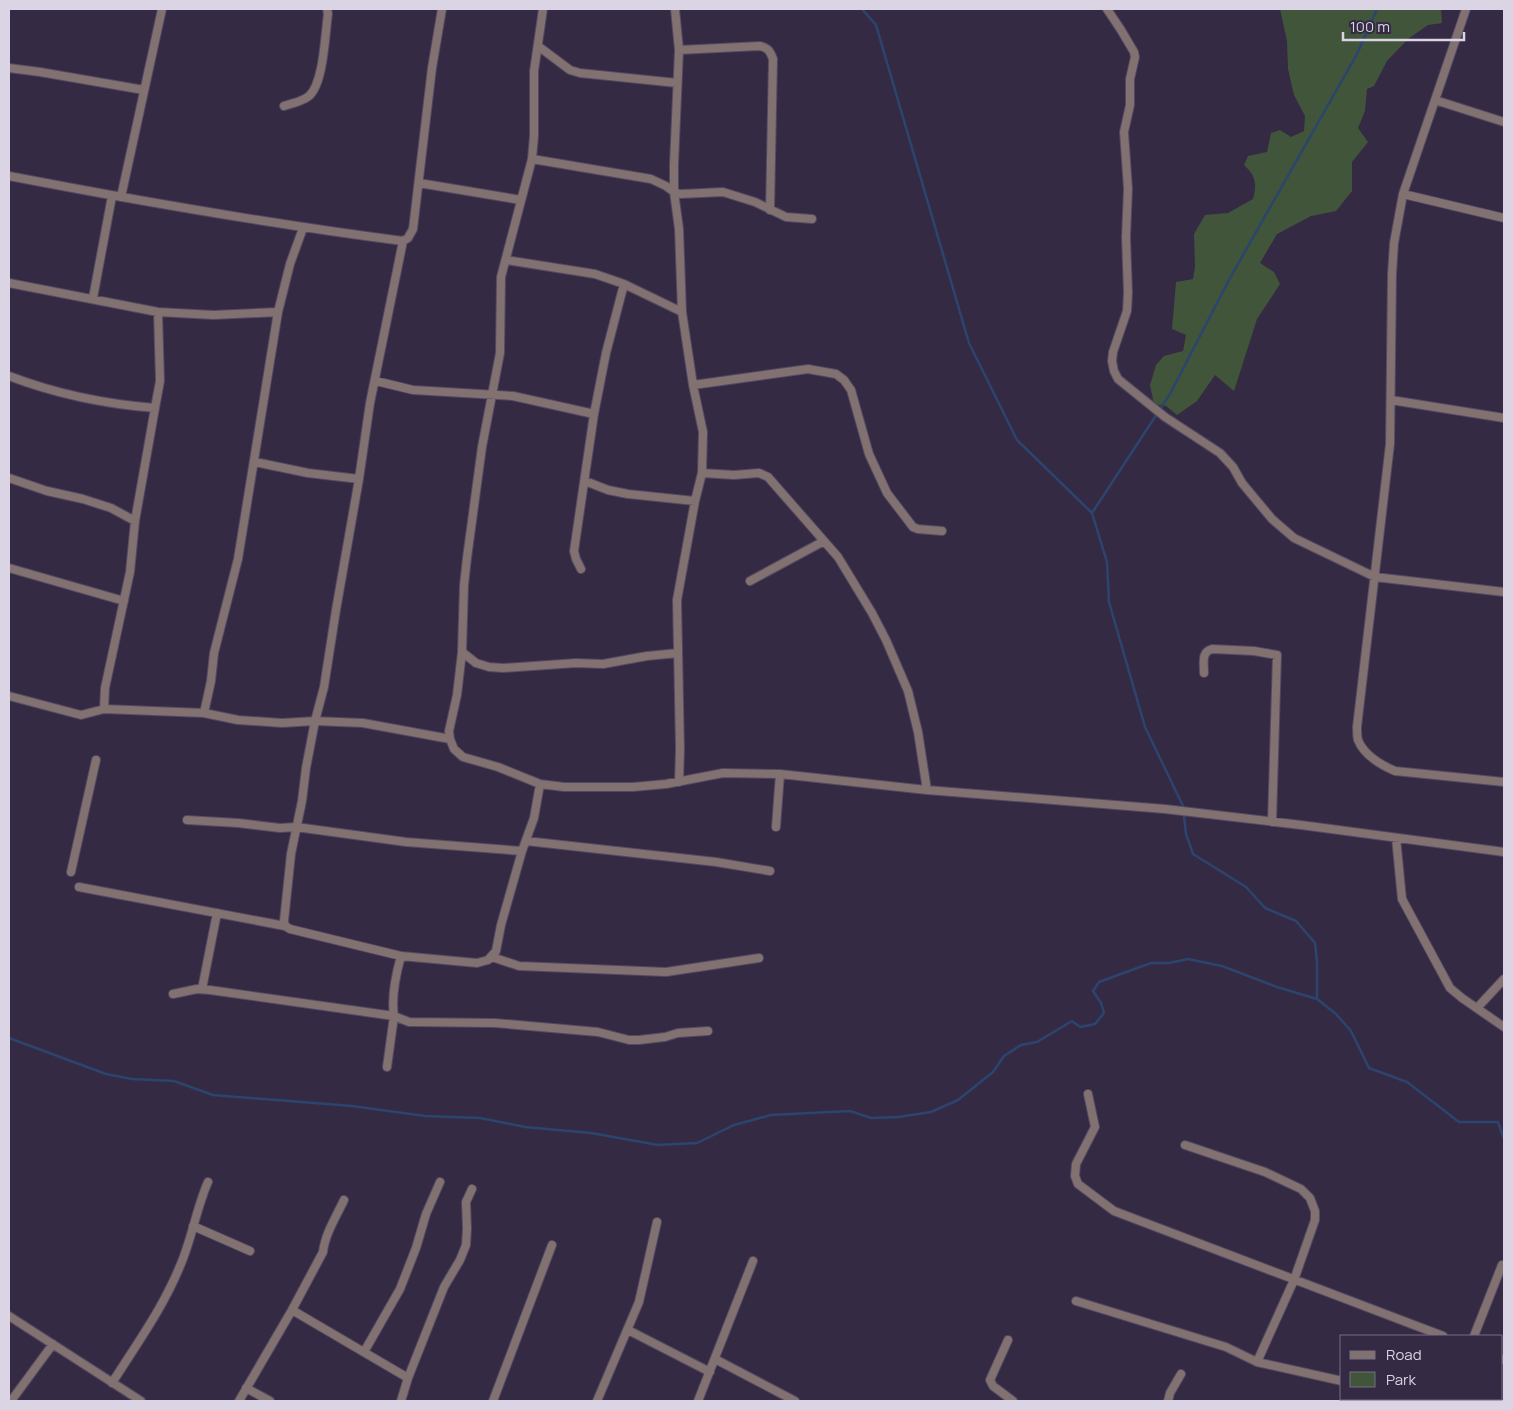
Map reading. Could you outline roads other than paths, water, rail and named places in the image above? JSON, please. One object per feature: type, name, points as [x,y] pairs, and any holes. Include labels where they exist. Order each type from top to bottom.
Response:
[{"type":"street","points":[[121,197],[162,9]]},
{"type":"street","points":[[284,106],[303,100],[314,90],[318,81],[323,56],[327,9]]},
{"type":"street","points":[[9,176],[112,196],[302,228],[403,241],[408,238],[413,229],[432,68],[442,9]]},
{"type":"street","points":[[543,9],[534,71],[532,159],[501,277],[500,353],[482,447],[464,585],[462,652],[457,695],[449,731],[454,749],[463,757],[498,767],[540,784],[564,787],[633,787],[679,782],[723,773],[780,774],[927,790],[1165,810],[1504,852]]},
{"type":"street","points":[[675,9],[679,50],[674,192],[678,229],[682,312],[693,385],[703,432],[702,473],[677,600],[679,782]]},
{"type":"street","points":[[1107,9],[1130,44],[1135,57],[1130,79],[1130,105],[1124,132],[1128,189],[1126,237],[1128,301],[1125,317],[1113,352],[1112,362],[1118,379],[1165,418],[1220,453],[1233,467],[1242,483],[1272,519],[1294,538],[1375,576],[1504,592]]},
{"type":"street","points":[[1466,9],[1403,194],[1394,243],[1390,444],[1357,727],[1358,740],[1380,764],[1395,771],[1504,782]]},
{"type":"street","points":[[538,46],[570,70],[580,73],[677,83]]},
{"type":"street","points":[[679,50],[760,46],[767,48],[770,52],[773,59],[770,210]]},
{"type":"street","points":[[9,68],[144,90]]},
{"type":"street","points":[[1435,100],[1504,122]]},
{"type":"street","points":[[532,159],[651,179],[674,192],[687,195],[723,192],[755,202],[786,217],[812,219]]},
{"type":"street","points":[[419,183],[521,200]]},
{"type":"street","points":[[1403,194],[1504,218]]},
{"type":"street","points":[[93,298],[112,196]]},
{"type":"street","points":[[204,713],[211,681],[214,653],[238,559],[278,312],[290,264],[302,228]]},
{"type":"street","points":[[285,926],[291,854],[315,721],[324,687],[370,403],[403,241]]},
{"type":"street","points":[[506,260],[596,274],[624,284],[682,312]]},
{"type":"street","points":[[9,283],[158,312],[214,315],[278,312]]},
{"type":"street","points":[[581,568],[574,551],[594,414],[606,353],[624,284]]},
{"type":"street","points":[[104,709],[105,688],[130,572],[134,521],[160,381],[158,312]]},
{"type":"street","points":[[693,385],[808,369],[836,374],[844,380],[851,390],[869,454],[887,493],[913,527],[942,530]]},
{"type":"street","points":[[9,376],[33,386],[98,402],[155,408]]},
{"type":"street","points":[[376,381],[413,390],[513,396],[594,414]]},
{"type":"street","points":[[1391,400],[1504,418]]},
{"type":"street","points":[[255,462],[308,473],[359,479]]},
{"type":"street","points":[[702,473],[734,475],[759,473],[768,477],[838,557],[872,613],[908,691],[918,732],[927,790]]},
{"type":"street","points":[[9,478],[47,491],[83,499],[111,508],[134,521]]},
{"type":"street","points":[[585,480],[608,490],[628,494],[695,501]]},
{"type":"street","points":[[750,581],[824,541]]},
{"type":"street","points":[[9,568],[124,601]]},
{"type":"street","points":[[1204,673],[1204,654],[1207,650],[1254,651],[1277,654],[1272,822]]},
{"type":"street","points":[[462,652],[476,663],[489,667],[503,668],[576,663],[603,664],[647,656],[678,653]]},
{"type":"street","points":[[9,696],[81,715],[104,709],[204,713],[238,720],[282,723],[315,721],[363,723],[450,740]]},
{"type":"street","points":[[71,872],[96,760]]},
{"type":"street","points":[[776,827],[780,774]]},
{"type":"street","points":[[79,886],[285,926],[290,929],[401,956],[477,963],[488,960],[496,951],[501,925],[522,851],[534,818],[540,784]]},
{"type":"street","points":[[186,820],[238,822],[280,828],[296,827],[409,842],[522,851]]},
{"type":"street","points":[[1396,838],[1402,899],[1450,988],[1504,1027]]},
{"type":"street","points":[[526,841],[716,862],[770,871]]},
{"type":"street","points":[[202,989],[217,913]]},
{"type":"street","points":[[387,1067],[394,1016],[396,982],[401,956]]},
{"type":"street","points":[[492,957],[520,966],[666,972],[759,958]]},
{"type":"street","points":[[1477,1008],[1504,979]]},
{"type":"street","points":[[173,994],[202,989],[394,1016],[409,1022],[504,1024],[598,1032],[639,1040],[687,1032],[708,1031]]},
{"type":"street","points":[[1088,1094],[1095,1127],[1076,1164],[1075,1176],[1078,1184],[1114,1211],[1440,1335]]},
{"type":"street","points":[[1185,1144],[1265,1172],[1301,1189],[1310,1198],[1315,1220],[1294,1280],[1257,1362]]},
{"type":"street","points":[[112,1382],[167,1296],[180,1266],[208,1182]]},
{"type":"street","points":[[364,1352],[400,1289],[416,1248],[426,1214],[440,1182]]},
{"type":"street","points":[[401,1401],[408,1378],[444,1287],[460,1260],[466,1245],[466,1202],[472,1189]]},
{"type":"street","points":[[239,1401],[323,1252],[330,1228],[344,1200]]},
{"type":"street","points":[[597,1401],[639,1302],[657,1222]]},
{"type":"street","points":[[193,1226],[250,1251]]},
{"type":"street","points":[[493,1401],[552,1245]]},
{"type":"street","points":[[698,1401],[753,1262]]},
{"type":"street","points":[[1474,1335],[1502,1265]]},
{"type":"street","points":[[1076,1301],[1226,1347],[1257,1362],[1340,1381]]},
{"type":"street","points":[[292,1310],[408,1378]]},
{"type":"street","points":[[9,1316],[141,1401]]},
{"type":"street","points":[[628,1330],[710,1372]]},
{"type":"street","points":[[1008,1340],[990,1380],[993,1386],[1012,1401]]},
{"type":"street","points":[[11,1401],[53,1344]]},
{"type":"street","points":[[715,1359],[796,1401]]},
{"type":"street","points":[[1168,1401],[1170,1393],[1181,1374]]},
{"type":"street","points":[[246,1388],[270,1401]]},
{"type":"waterway","points":[[862,9],[876,25],[969,343],[1017,440],[1092,513],[1107,562],[1109,602],[1145,727],[1183,806],[1186,834],[1193,854],[1246,887],[1265,908],[1296,921],[1315,943],[1317,999],[1336,1014],[1351,1031],[1369,1068],[1407,1082],[1459,1122],[1498,1122],[1504,1139]]},
{"type":"waterway","points":[[1092,513],[1170,394],[1230,278],[1357,54],[1377,9]]},
{"type":"waterway","points":[[9,1038],[106,1074],[132,1079],[174,1081],[213,1095],[352,1106],[425,1116],[480,1118],[525,1127],[591,1133],[658,1145],[697,1143],[734,1125],[771,1115],[850,1111],[871,1118],[898,1117],[931,1112],[958,1100],[993,1072],[1004,1056],[1021,1045],[1037,1042],[1072,1021],[1080,1027],[1095,1024],[1104,1013],[1101,1003],[1093,991],[1099,982],[1151,963],[1169,963],[1188,959],[1222,966],[1277,987],[1317,999]]}]
